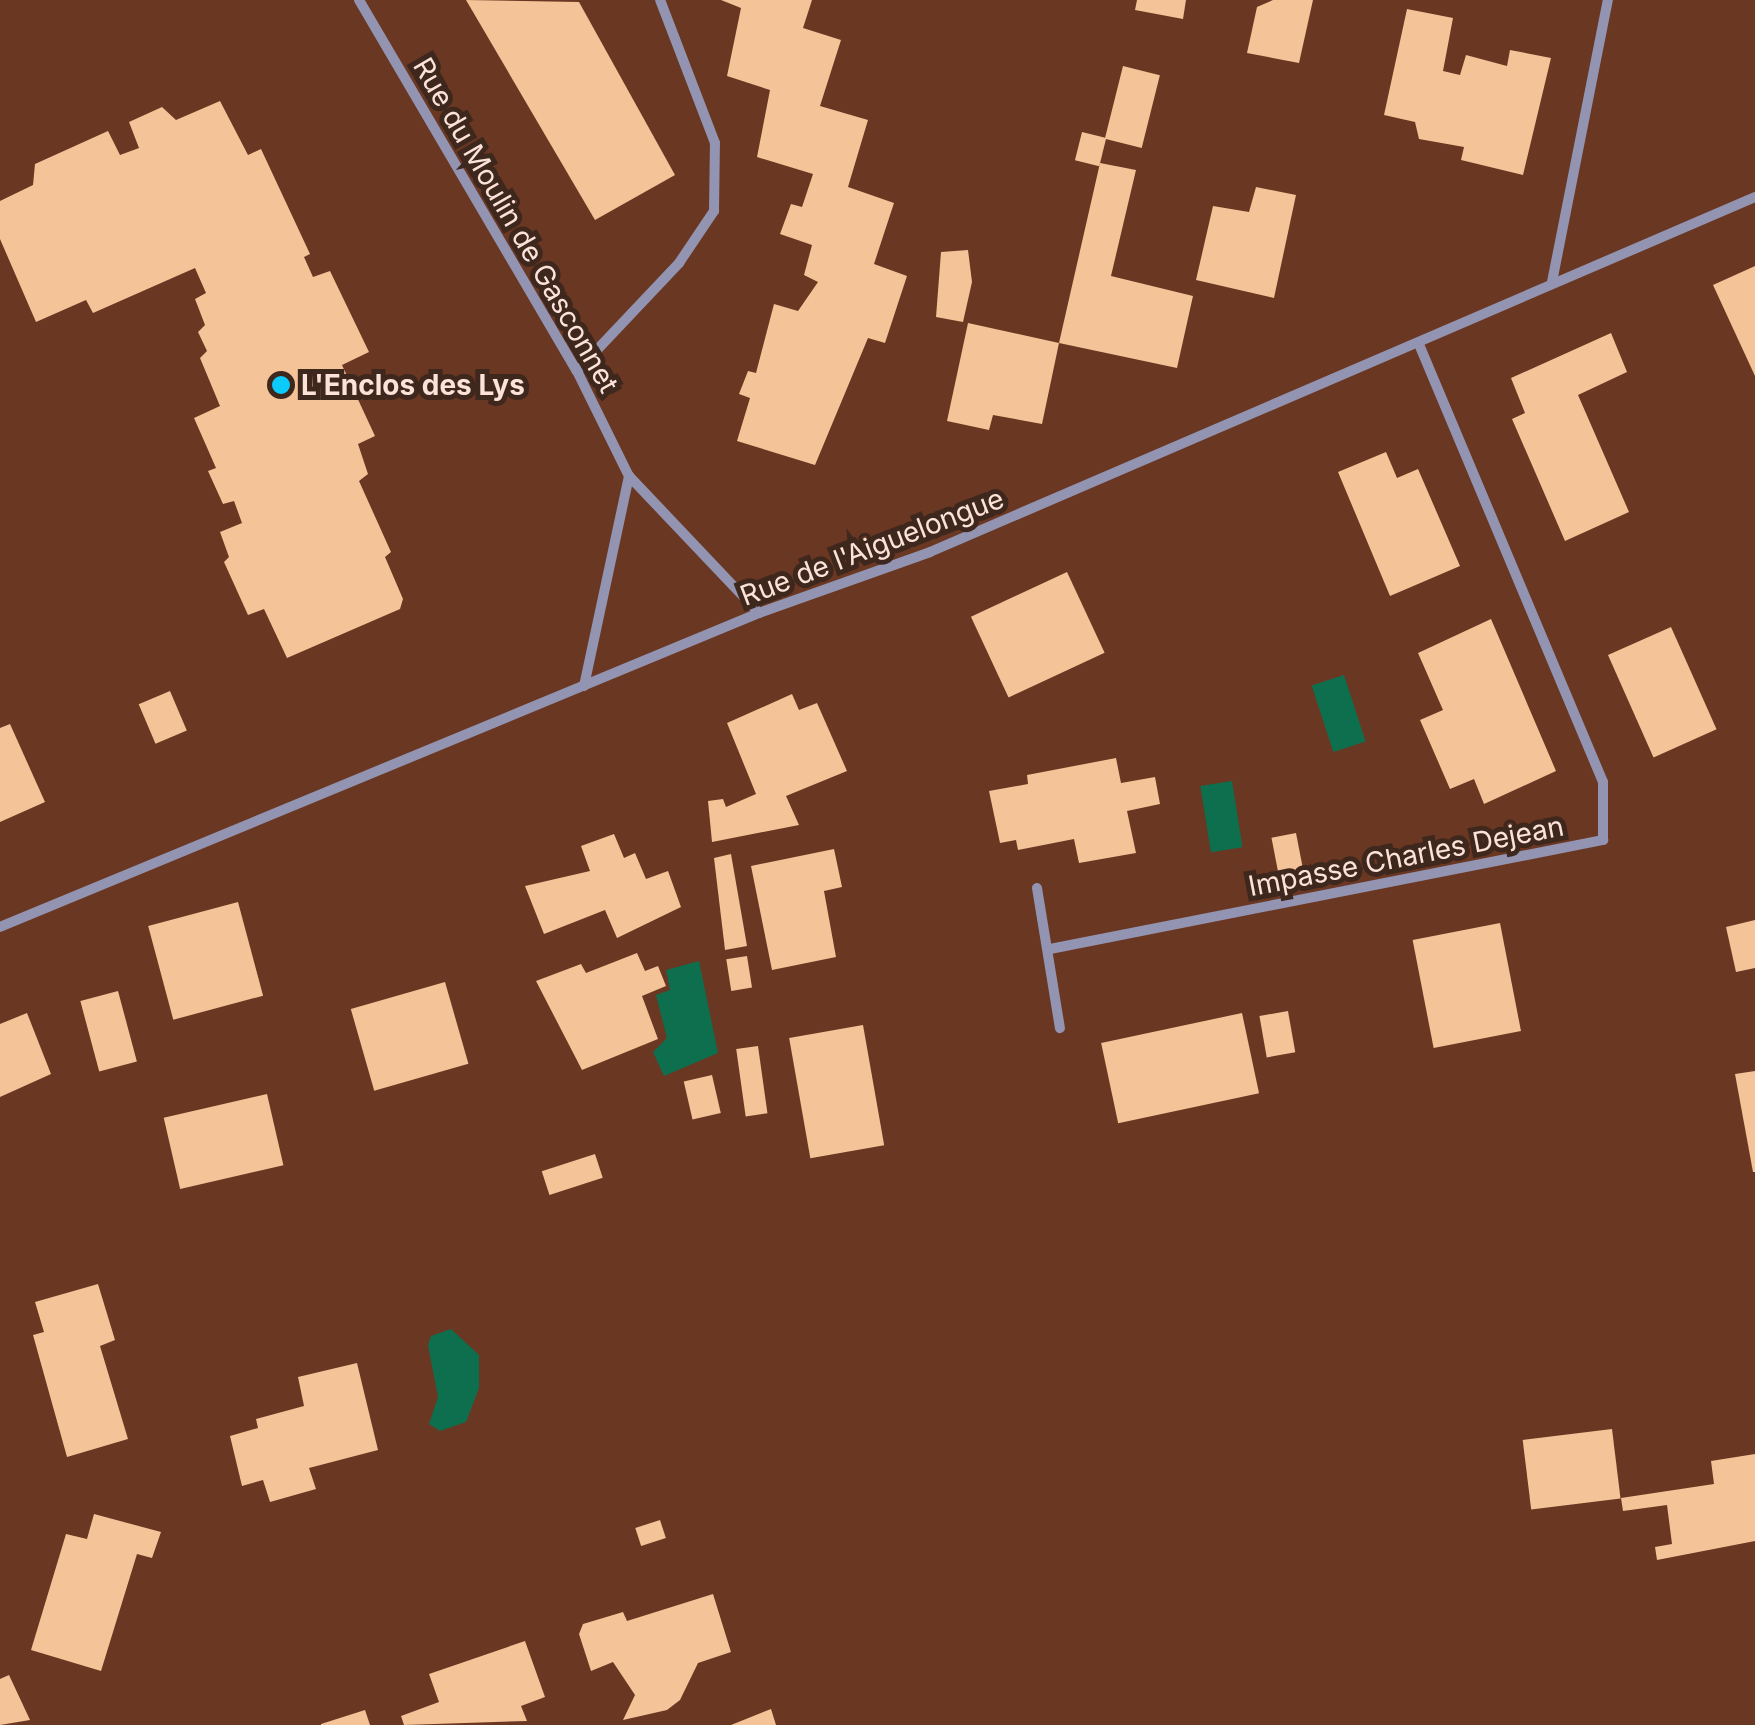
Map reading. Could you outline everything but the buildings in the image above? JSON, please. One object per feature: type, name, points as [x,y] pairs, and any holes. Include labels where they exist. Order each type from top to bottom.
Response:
[{"type":"street","name":"Rue du Moulin de Gasconnet","points":[[359,0],[577,370],[629,476],[759,613]]},
{"type":"street","points":[[577,370],[679,263],[714,211],[716,143],[660,0]]},
{"type":"street","points":[[1552,282],[1608,0]]},
{"type":"street","name":"Rue de l'Aiguelongue","points":[[0,927],[759,613],[930,552],[1420,346],[1552,282],[1755,198]]},
{"type":"street","name":"Impasse Charles Dejean","points":[[1050,949],[1603,840],[1603,782],[1420,346]]},
{"type":"street","points":[[584,686],[629,476]]},
{"type":"street","points":[[1037,888],[1060,1028]]},
{"type":"shaded area","points":[[1344,675],[1366,742],[1333,752],[1312,686]]},
{"type":"shaded area","points":[[1232,781],[1242,847],[1211,852],[1200,786]]},
{"type":"shaded area","points":[[699,961],[718,1053],[664,1076],[653,1052],[667,1038],[656,995],[670,990],[666,970]]},
{"type":"shaded area","points":[[451,1329],[479,1355],[479,1388],[466,1422],[440,1431],[429,1424],[438,1397],[428,1345],[431,1336]]},
{"type":"place","name":"L'Enclos des Lys","points":[[281,385]]}]
